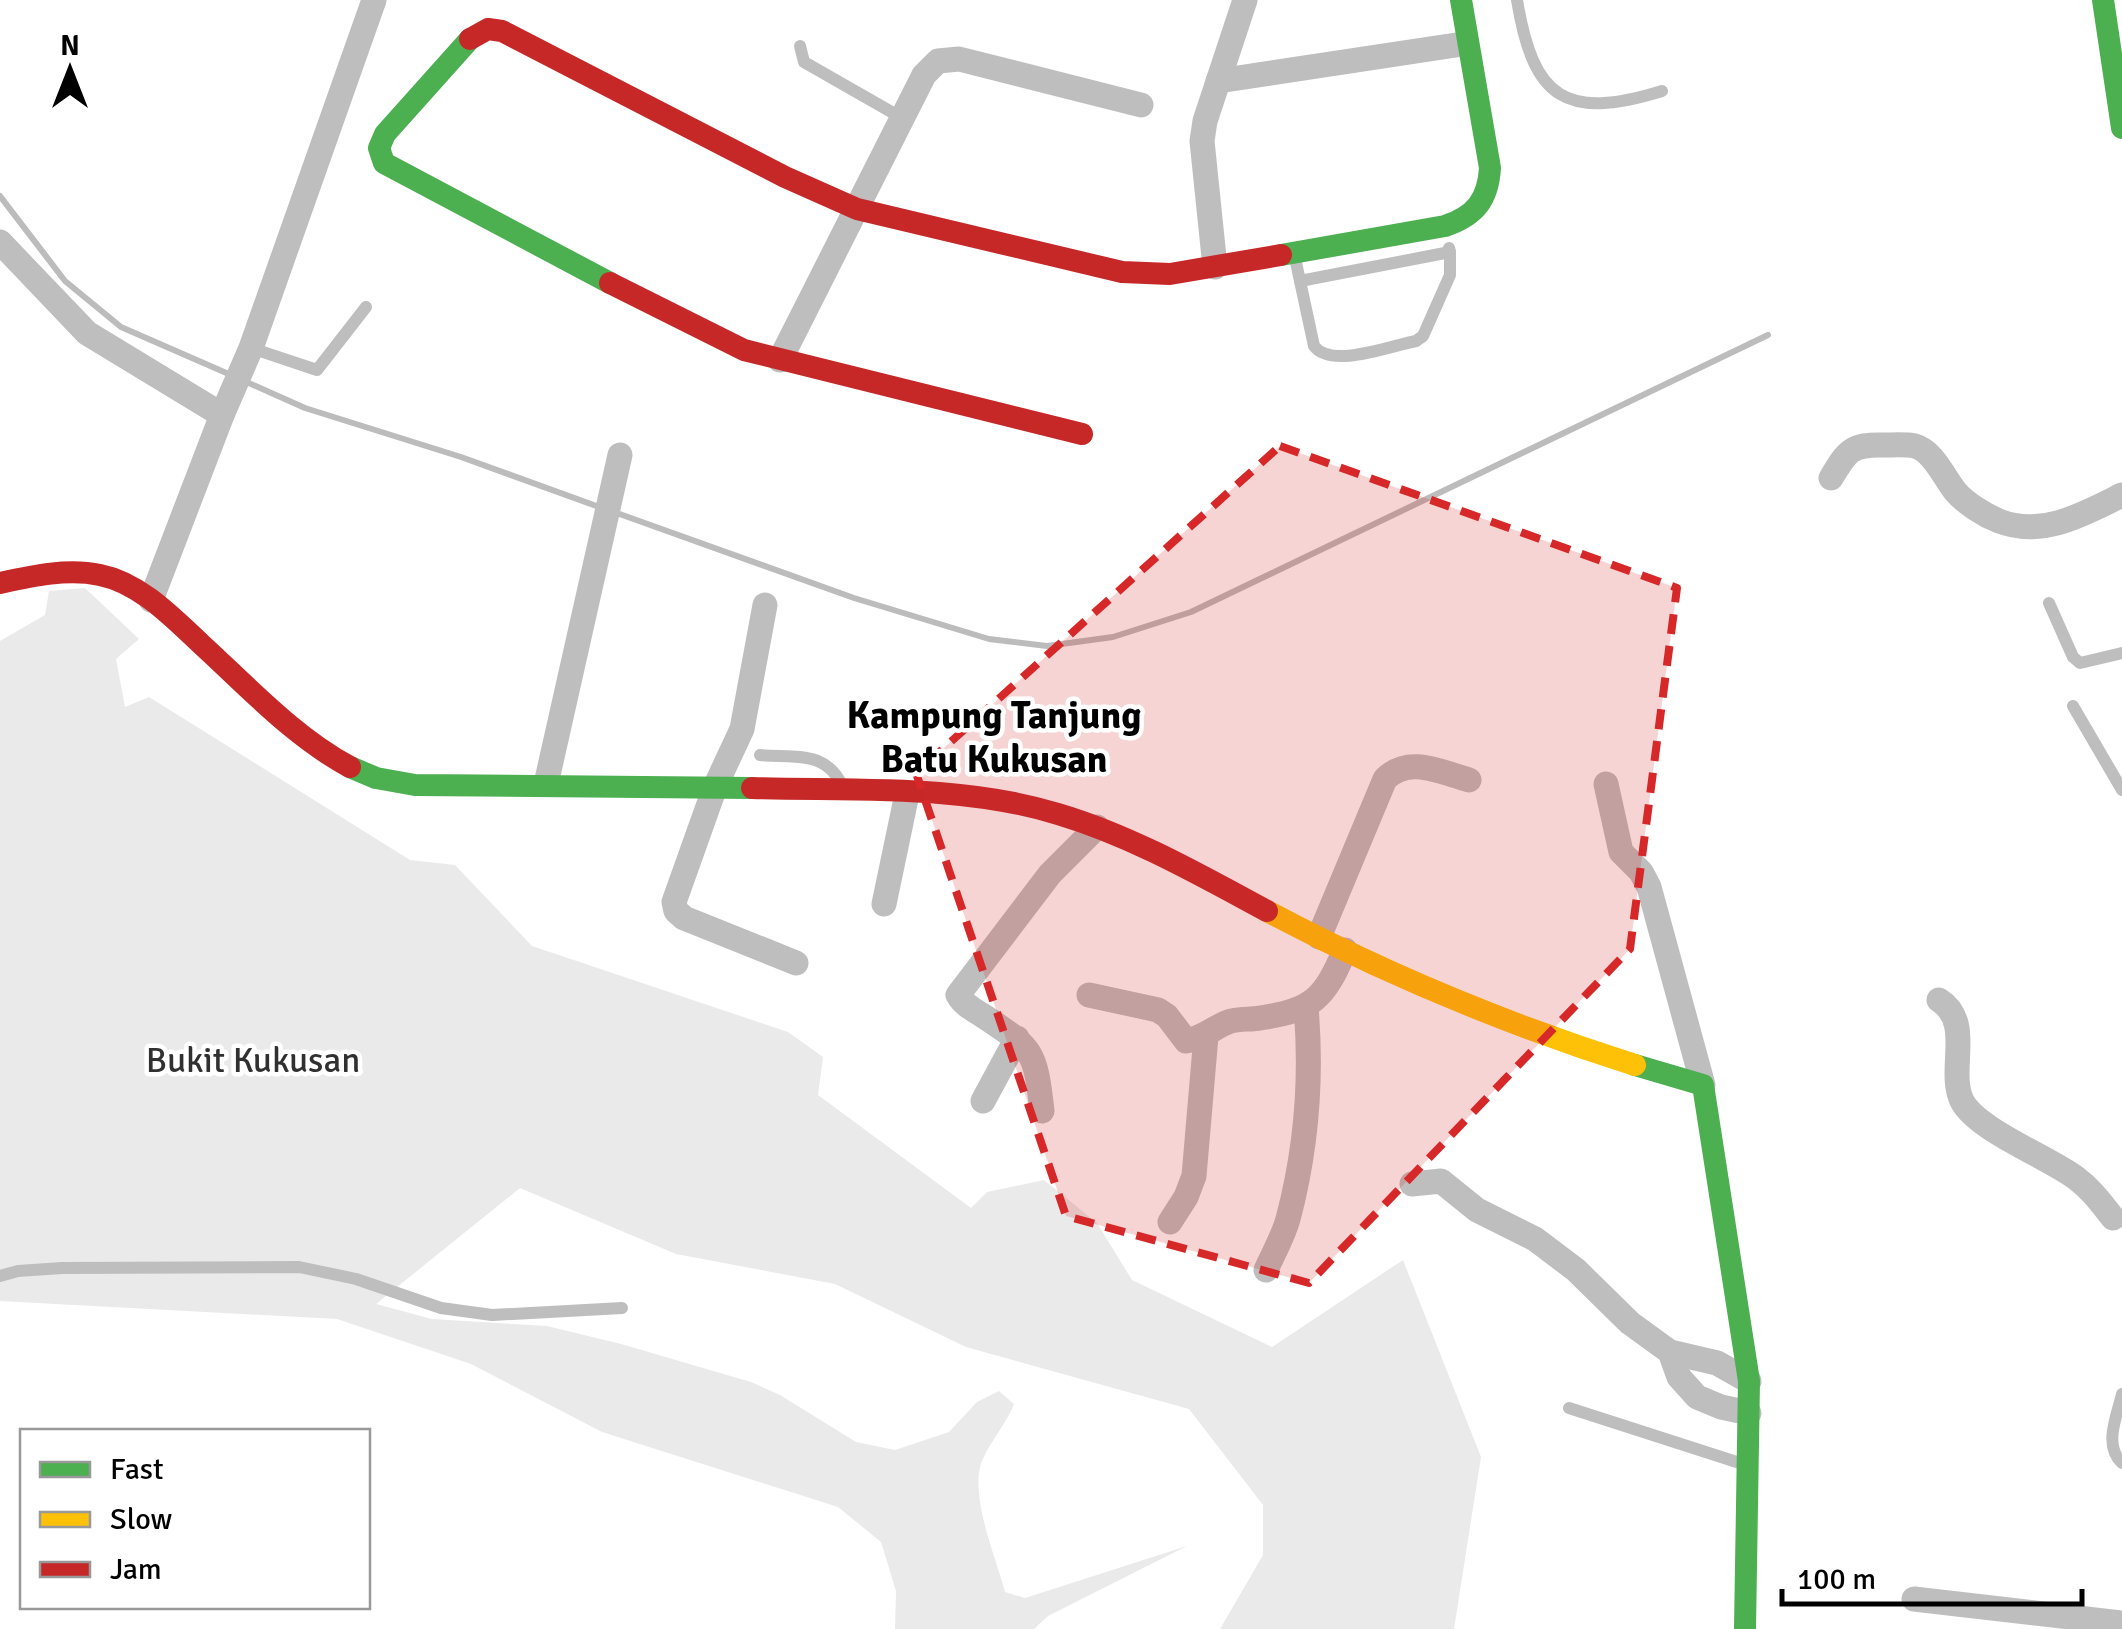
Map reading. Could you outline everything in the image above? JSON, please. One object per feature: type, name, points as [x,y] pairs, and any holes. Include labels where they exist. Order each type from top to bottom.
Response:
[{"type":"street","points":[[152,600],[249,354],[374,0]]},
{"type":"street","points":[[1215,266],[1202,142],[1244,0]]},
{"type":"street","points":[[1082,434],[744,350],[687,324],[384,163],[380,148],[385,134],[474,35],[488,29],[502,31],[857,210],[1122,272],[1170,274],[1445,226],[1466,220],[1484,205],[1490,189],[1490,168],[1461,0]]},
{"type":"street","points":[[2102,0],[2115,52],[2122,128]]},
{"type":"street","points":[[1218,81],[1456,46]]},
{"type":"street","points":[[780,360],[924,75],[938,62],[958,59],[1141,105]]},
{"type":"street","points":[[0,242],[88,333],[224,410]]},
{"type":"street","points":[[1831,478],[1846,454],[1862,444],[1916,446],[1930,455],[1957,494],[1979,511],[2000,522],[2031,527],[2070,521],[2122,495]]},
{"type":"street","points":[[546,784],[620,455]]},
{"type":"street","points":[[0,583],[33,576],[82,574],[114,578],[152,600],[291,723],[360,772],[384,781],[416,785],[846,791],[1018,803],[1096,827],[1178,864],[1318,938],[1494,1016],[1585,1051],[1702,1086]]},
{"type":"street","points":[[765,605],[742,729],[715,787],[674,902],[676,911],[684,918],[796,963]]},
{"type":"street","points":[[1318,938],[1385,779],[1394,770],[1412,764],[1468,780]]},
{"type":"street","points":[[1606,784],[1621,852],[1641,872],[1649,887],[1702,1086],[1749,1381],[1745,1629]]},
{"type":"street","points":[[884,904],[906,794]]},
{"type":"street","points":[[1042,1111],[1032,1054],[1017,1038],[958,999],[959,990],[1050,874],[1096,827]]},
{"type":"street","points":[[1089,995],[1158,1010],[1186,1041],[1206,1036],[1228,1022],[1290,1014],[1306,1007],[1320,998],[1345,950]]},
{"type":"street","points":[[1939,1000],[1953,1012],[1961,1099],[1973,1115],[2076,1178],[2117,1219]]},
{"type":"street","points":[[1266,1270],[1288,1221],[1306,1113],[1310,1052],[1306,1007]]},
{"type":"street","points":[[1170,1222],[1194,1176],[1206,1036]]},
{"type":"street","points":[[982,1101],[1017,1038]]},
{"type":"street","points":[[1412,1184],[1441,1182],[1486,1216],[1535,1239],[1603,1294],[1630,1323],[1670,1352],[1717,1363],[1749,1381]]},
{"type":"street","points":[[1670,1352],[1679,1378],[1697,1397],[1749,1413]]},
{"type":"street","points":[[1914,1599],[2122,1623]]},
{"type":"lane","points":[[1517,0],[1529,57],[1558,94],[1575,101],[1611,104],[1662,91]]},
{"type":"lane","points":[[800,46],[804,62],[902,118]]},
{"type":"lane","points":[[1294,253],[1314,346],[1318,352],[1335,358],[1416,341],[1423,336],[1450,274],[1445,226]]},
{"type":"lane","points":[[1300,280],[1450,252]]},
{"type":"lane","points":[[249,354],[318,370],[366,307]]},
{"type":"lane","points":[[2049,603],[2073,657],[2080,663],[2122,653]]},
{"type":"lane","points":[[2073,706],[2122,790]]},
{"type":"lane","points":[[760,755],[819,760],[837,772],[846,791]]},
{"type":"lane","points":[[0,1276],[62,1268],[299,1268],[356,1279],[441,1308],[492,1315],[622,1308]]},
{"type":"lane","points":[[2122,1394],[2112,1443],[2115,1456],[2122,1462]]},
{"type":"lane","points":[[1569,1408],[1748,1466]]},
{"type":"highlighted area","points":[[1280,446],[1677,588],[1630,949],[1309,1283],[1066,1216],[916,773]]},
{"type":"green space","name":"Bukit Kukusan","points":[[85,588],[139,639],[116,659],[125,707],[149,697],[410,860],[455,865],[532,946],[788,1032],[823,1057],[818,1095],[971,1208],[987,1192],[1044,1180],[1097,1223],[1132,1280],[1272,1347],[1403,1260],[1481,1457],[1454,1629],[1220,1629],[1263,1555],[1263,1505],[1189,1409],[966,1347],[835,1284],[676,1254],[520,1188],[376,1304],[432,1319],[547,1326],[621,1344],[751,1382],[780,1395],[856,1442],[895,1450],[949,1432],[977,1402],[999,1391],[1014,1404],[980,1467],[979,1497],[1005,1592],[1025,1598],[1187,1546],[1048,1616],[1034,1629],[895,1629],[896,1591],[881,1542],[838,1507],[602,1432],[471,1364],[337,1319],[0,1301],[0,641],[45,615],[49,591]]},
{"type":"waterway","points":[[0,196],[65,281],[121,327],[231,375]]},
{"type":"waterway","points":[[614,512],[854,598],[989,639],[1047,646],[1113,637],[1191,612],[1768,335]]},
{"type":"waterway","points":[[242,380],[305,408],[461,457],[602,508]]},
{"type":"traffic: fast","points":[[1281,255],[1445,226],[1472,212],[1483,198],[1490,168],[1461,0]]},
{"type":"traffic: fast","points":[[2103,0],[2122,128]]},
{"type":"traffic: fast","points":[[470,39],[385,134],[379,148],[384,163],[610,283]]},
{"type":"traffic: fast","points":[[350,767],[376,778],[415,785],[752,788]]},
{"type":"traffic: fast","points":[[1635,1065],[1703,1085],[1749,1381],[1745,1629]]},
{"type":"traffic: slow","points":[[1267,911],[1448,997],[1635,1065]]},
{"type":"traffic: jam","points":[[470,39],[488,29],[502,31],[785,177],[857,209],[1122,272],[1170,274],[1281,255]]},
{"type":"traffic: jam","points":[[610,283],[744,350],[1082,434]]},
{"type":"traffic: jam","points":[[0,583],[75,572],[129,585],[167,612],[291,726],[350,767]]},
{"type":"traffic: jam","points":[[752,788],[945,793],[1021,804],[1085,823],[1139,845],[1267,911]]},
{"type":"district","name":"Kampung Tanjung Batu Kukusan","points":[[994,737]]}]
